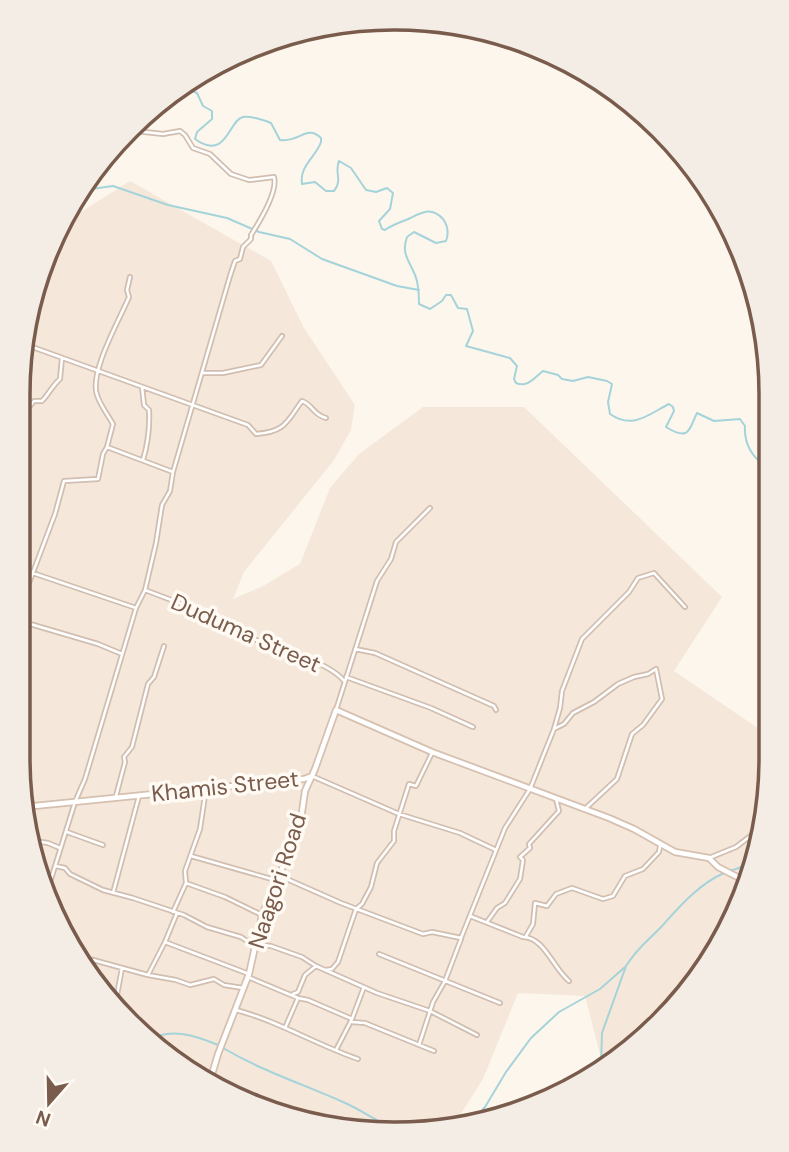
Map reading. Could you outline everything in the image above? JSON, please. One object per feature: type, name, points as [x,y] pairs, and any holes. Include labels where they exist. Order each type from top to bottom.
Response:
[{"type":"street","points":[[51,880],[75,802],[85,779],[136,608],[145,590],[162,505],[170,491],[173,472],[235,261],[240,259],[243,247],[251,239],[264,210],[270,205],[276,185],[274,177],[249,180],[231,174],[211,154],[193,148],[180,131],[163,134],[142,132]]},
{"type":"street","points":[[30,580],[55,514],[64,481],[98,479],[113,424],[97,395],[95,384],[129,297],[127,289],[130,277]]},
{"type":"street","points":[[203,373],[223,373],[261,365],[282,336]]},
{"type":"street","points":[[33,347],[248,425],[256,434],[267,433],[286,425],[302,401],[318,416],[326,418]]},
{"type":"street","points":[[30,406],[34,401],[42,401],[60,379],[62,358]]},
{"type":"street","points":[[142,387],[144,405],[150,415],[149,438],[143,460]]},
{"type":"street","points":[[107,447],[173,472]]},
{"type":"street","name":"Naagori Road","points":[[212,1073],[248,975],[262,915],[293,843],[294,827],[301,819],[302,799],[336,710],[377,581],[391,559],[396,542],[430,508]]},
{"type":"street","name":"Duduma Street","points":[[30,571],[136,608]]},
{"type":"street","points":[[419,1045],[430,1011],[445,981],[505,828],[530,789],[554,729],[561,708],[562,691],[582,639],[629,592],[638,578],[654,573],[685,607]]},
{"type":"street","name":"Duduma Street","points":[[145,590],[203,612],[262,643],[272,644],[345,677]]},
{"type":"street","points":[[30,624],[122,654]]},
{"type":"street","points":[[116,799],[124,757],[132,747],[148,684],[164,646]]},
{"type":"street","points":[[355,649],[375,653],[407,669],[451,685],[494,706],[496,710]]},
{"type":"street","points":[[554,729],[564,724],[573,713],[594,702],[618,684],[656,669],[662,699],[643,725],[632,734],[622,760],[620,775],[584,810]]},
{"type":"street","points":[[339,675],[432,708],[473,727]]},
{"type":"street","points":[[336,710],[386,734],[634,829],[675,852],[709,858],[736,847],[750,836]]},
{"type":"street","points":[[326,970],[338,962],[356,909],[362,904],[371,887],[377,863],[391,846],[409,783],[416,786],[432,752]]},
{"type":"street","name":"Khamis Street","points":[[33,806],[304,779],[312,776],[399,814],[496,849]]},
{"type":"street","points":[[148,975],[165,942],[186,883],[185,871],[200,830],[205,789]]},
{"type":"street","points":[[113,893],[139,796]]},
{"type":"street","points":[[487,922],[497,908],[505,903],[520,879],[523,860],[520,857],[530,848],[528,844],[559,811],[556,798]]},
{"type":"street","points":[[67,832],[103,845]]},
{"type":"street","points":[[40,842],[60,848]]},
{"type":"street","points":[[526,936],[533,924],[536,903],[547,906],[556,894],[572,888],[603,899],[613,896],[625,876],[643,869],[659,852],[660,844]]},
{"type":"street","points":[[191,856],[279,878],[423,934],[432,932],[461,938]]},
{"type":"street","points":[[709,858],[718,867],[739,878]]},
{"type":"street","points":[[56,866],[113,893],[241,937],[250,943],[271,946],[290,953],[364,986],[430,1011],[477,1035]]},
{"type":"street","points":[[186,883],[225,897],[262,915]]},
{"type":"street","points":[[470,916],[526,936],[547,952],[557,972],[569,981]]},
{"type":"street","points":[[165,942],[328,1008],[352,1021],[365,1023],[434,1051]]},
{"type":"street","points":[[379,954],[500,1003]]},
{"type":"street","points":[[90,959],[190,985],[214,979],[223,985],[243,988]]},
{"type":"street","points":[[293,994],[298,992],[304,975],[316,966]]},
{"type":"street","points":[[117,995],[122,968]]},
{"type":"street","points":[[336,1050],[352,1021],[364,986]]},
{"type":"street","points":[[285,1028],[298,998]]},
{"type":"street","points":[[236,1010],[255,1015],[358,1059]]},
{"type":"shaded area","points":[[130,181],[271,261],[304,328],[355,405],[351,430],[334,460],[244,572],[233,599],[263,586],[300,564],[330,488],[359,454],[423,407],[524,407],[722,597],[674,671],[759,729],[756,805],[747,852],[722,919],[684,980],[635,1032],[601,1058],[585,996],[518,993],[483,1079],[460,1116],[394,1122],[323,1115],[277,1103],[233,1085],[192,1061],[154,1032],[120,998],[91,960],[67,919],[42,852],[33,805],[30,758],[30,394],[33,347],[49,277],[78,214]]},
{"type":"waterway","points":[[192,91],[197,93],[203,106],[212,111],[212,119],[197,132],[195,139],[206,145],[221,143],[238,119],[243,117],[271,123],[280,140],[293,139],[307,133],[316,134],[321,138],[321,142],[305,167],[302,184],[315,182],[326,191],[334,191],[338,183],[339,161],[351,168],[366,190],[376,192],[387,188],[393,193],[390,209],[379,221],[382,229],[425,212],[434,212],[443,219],[447,230],[446,241],[436,243],[414,232],[407,237],[405,243],[405,253],[417,282],[419,304],[430,309],[446,295],[451,295],[458,308],[467,309],[473,331],[466,346],[510,358],[517,366],[514,379],[516,383],[528,383],[543,371],[573,381],[588,377],[607,381],[612,384],[608,402],[610,414],[618,419],[634,421],[669,404],[674,411],[666,427],[680,433],[688,432],[697,413],[714,421],[740,419],[745,426],[750,449],[759,460]]},
{"type":"waterway","points":[[93,189],[113,186],[168,205],[227,218],[259,232],[290,239],[322,259],[397,286],[419,290]]},
{"type":"waterway","points":[[730,871],[743,867]]},
{"type":"waterway","points":[[601,1058],[602,1033],[626,966],[690,896],[724,873]]},
{"type":"waterway","points":[[481,1112],[531,1038],[559,1012],[600,989],[625,967]]},
{"type":"waterway","points":[[159,1036],[182,1034],[218,1045]]},
{"type":"waterway","points":[[223,1048],[350,1105],[380,1121]]}]
